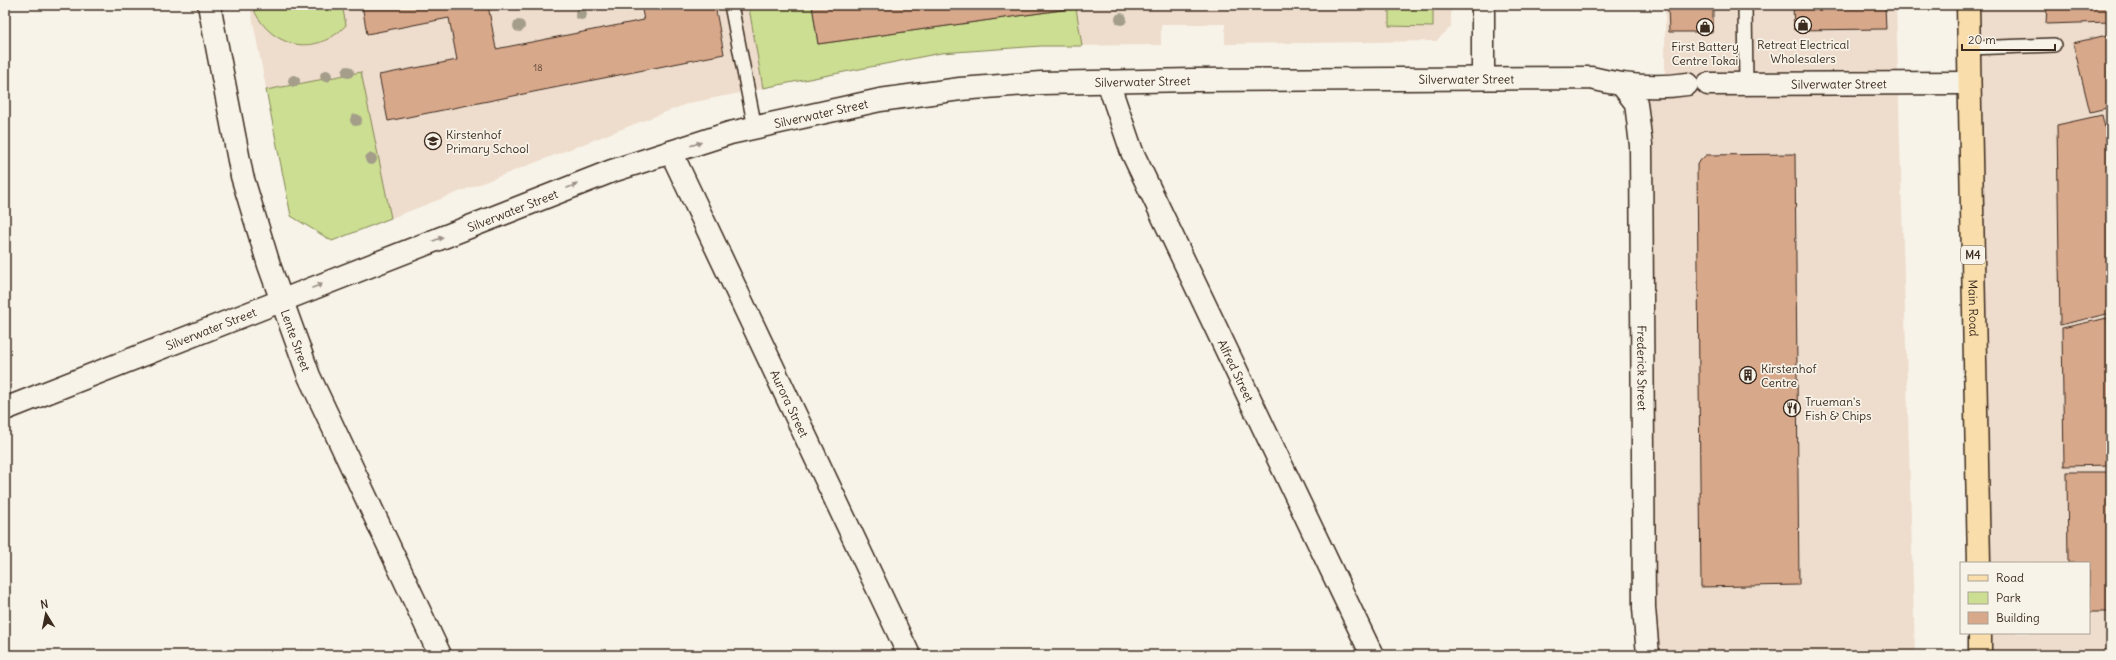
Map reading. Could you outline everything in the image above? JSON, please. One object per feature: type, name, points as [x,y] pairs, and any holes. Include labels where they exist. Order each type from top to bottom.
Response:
[{"type":"main road","name":"Main Road","points":[[1968,5],[1979,562]]},
{"type":"main road","points":[[1980,634],[1980,655]]},
{"type":"street","name":"Lente Street","points":[[209,5],[242,176],[281,299],[309,376],[440,655]]},
{"type":"street","points":[[1483,5],[1483,78]]},
{"type":"street","name":"Silverwater Street","points":[[5,409],[281,299],[612,171],[730,133],[880,100],[960,89],[1041,83],[1483,78],[1591,78],[1622,85],[1665,87],[1697,84],[1969,83]]},
{"type":"street","name":"Alfred Street","points":[[1108,82],[1132,152],[1372,655]]},
{"type":"street","name":"Frederick Street","points":[[1622,85],[1636,103],[1640,145],[1644,608],[1648,655]]},
{"type":"street","name":"Aurora Street","points":[[671,152],[909,655]]},
{"type":"lane","points":[[731,5],[755,128]]},
{"type":"lane","points":[[1744,5],[1746,84]]},
{"type":"lane","points":[[1969,48],[2054,45]]},
{"type":"shaded area","name":"Kirstenhof Primary School","points":[[262,5],[1451,5],[1451,27],[1436,41],[1225,44],[1225,24],[1161,24],[1161,45],[1041,46],[941,53],[689,103],[332,241],[291,216],[251,11],[262,9]]},
{"type":"shaded area","points":[[1665,5],[1896,5],[1915,655],[1648,655],[1641,145],[1622,85],[1665,87]]},
{"type":"shaded area","points":[[1968,5],[2111,5],[2111,655],[1980,655],[1980,634],[2090,634],[2090,562],[1979,562]]},
{"type":"green space","points":[[262,5],[342,5],[346,25],[334,35],[322,42],[309,45],[296,44],[283,40],[272,33],[262,23],[254,10],[262,9]]},
{"type":"green space","points":[[758,5],[812,5],[818,44],[1076,8],[1082,46],[1041,46],[941,53],[763,88],[749,8],[758,7]]},
{"type":"green space","points":[[1389,5],[1433,5],[1433,27],[1389,26]]},
{"type":"green space","points":[[361,72],[391,218],[332,241],[291,216],[266,90]]},
{"type":"building","name":"Kirstenhof Primary School","points":[[362,5],[488,5],[496,49],[644,20],[641,5],[715,5],[724,54],[388,121],[379,75],[457,60],[449,18],[367,34]]},
{"type":"building","points":[[812,5],[1075,5],[1076,8],[818,44]]},
{"type":"building","points":[[1668,5],[1713,5],[1713,32],[1669,32]]},
{"type":"building","points":[[1793,5],[1885,5],[1886,29],[1794,30]]},
{"type":"building","points":[[2047,5],[2111,5],[2111,22],[2046,24]]},
{"type":"building","points":[[2111,34],[2111,107],[2090,112],[2073,43]]},
{"type":"building","points":[[2111,114],[2111,134],[2106,115]]},
{"type":"building","points":[[2102,115],[2111,153],[2111,313],[2060,325],[2057,125]]},
{"type":"building","name":"Kirstenhof Centre","points":[[1795,154],[1799,585],[1701,587],[1697,164],[1706,155]]},
{"type":"building","points":[[2107,318],[2111,337],[2111,465],[2064,466],[2062,328]]},
{"type":"building","points":[[2067,472],[2111,472],[2111,612],[2090,612],[2090,562],[2068,562]]},
{"type":"place","name":"Retreat Electrical Wholesalers","points":[[1803,25]]},
{"type":"place","name":"First Battery Centre Tokai","points":[[1705,27]]},
{"type":"place","name":"Kirstenhof Primary School","points":[[433,141]]},
{"type":"place","name":"Kirstenhof Centre","points":[[1748,375]]},
{"type":"place","name":"Trueman's Fish & Chips","points":[[1792,408]]}]
